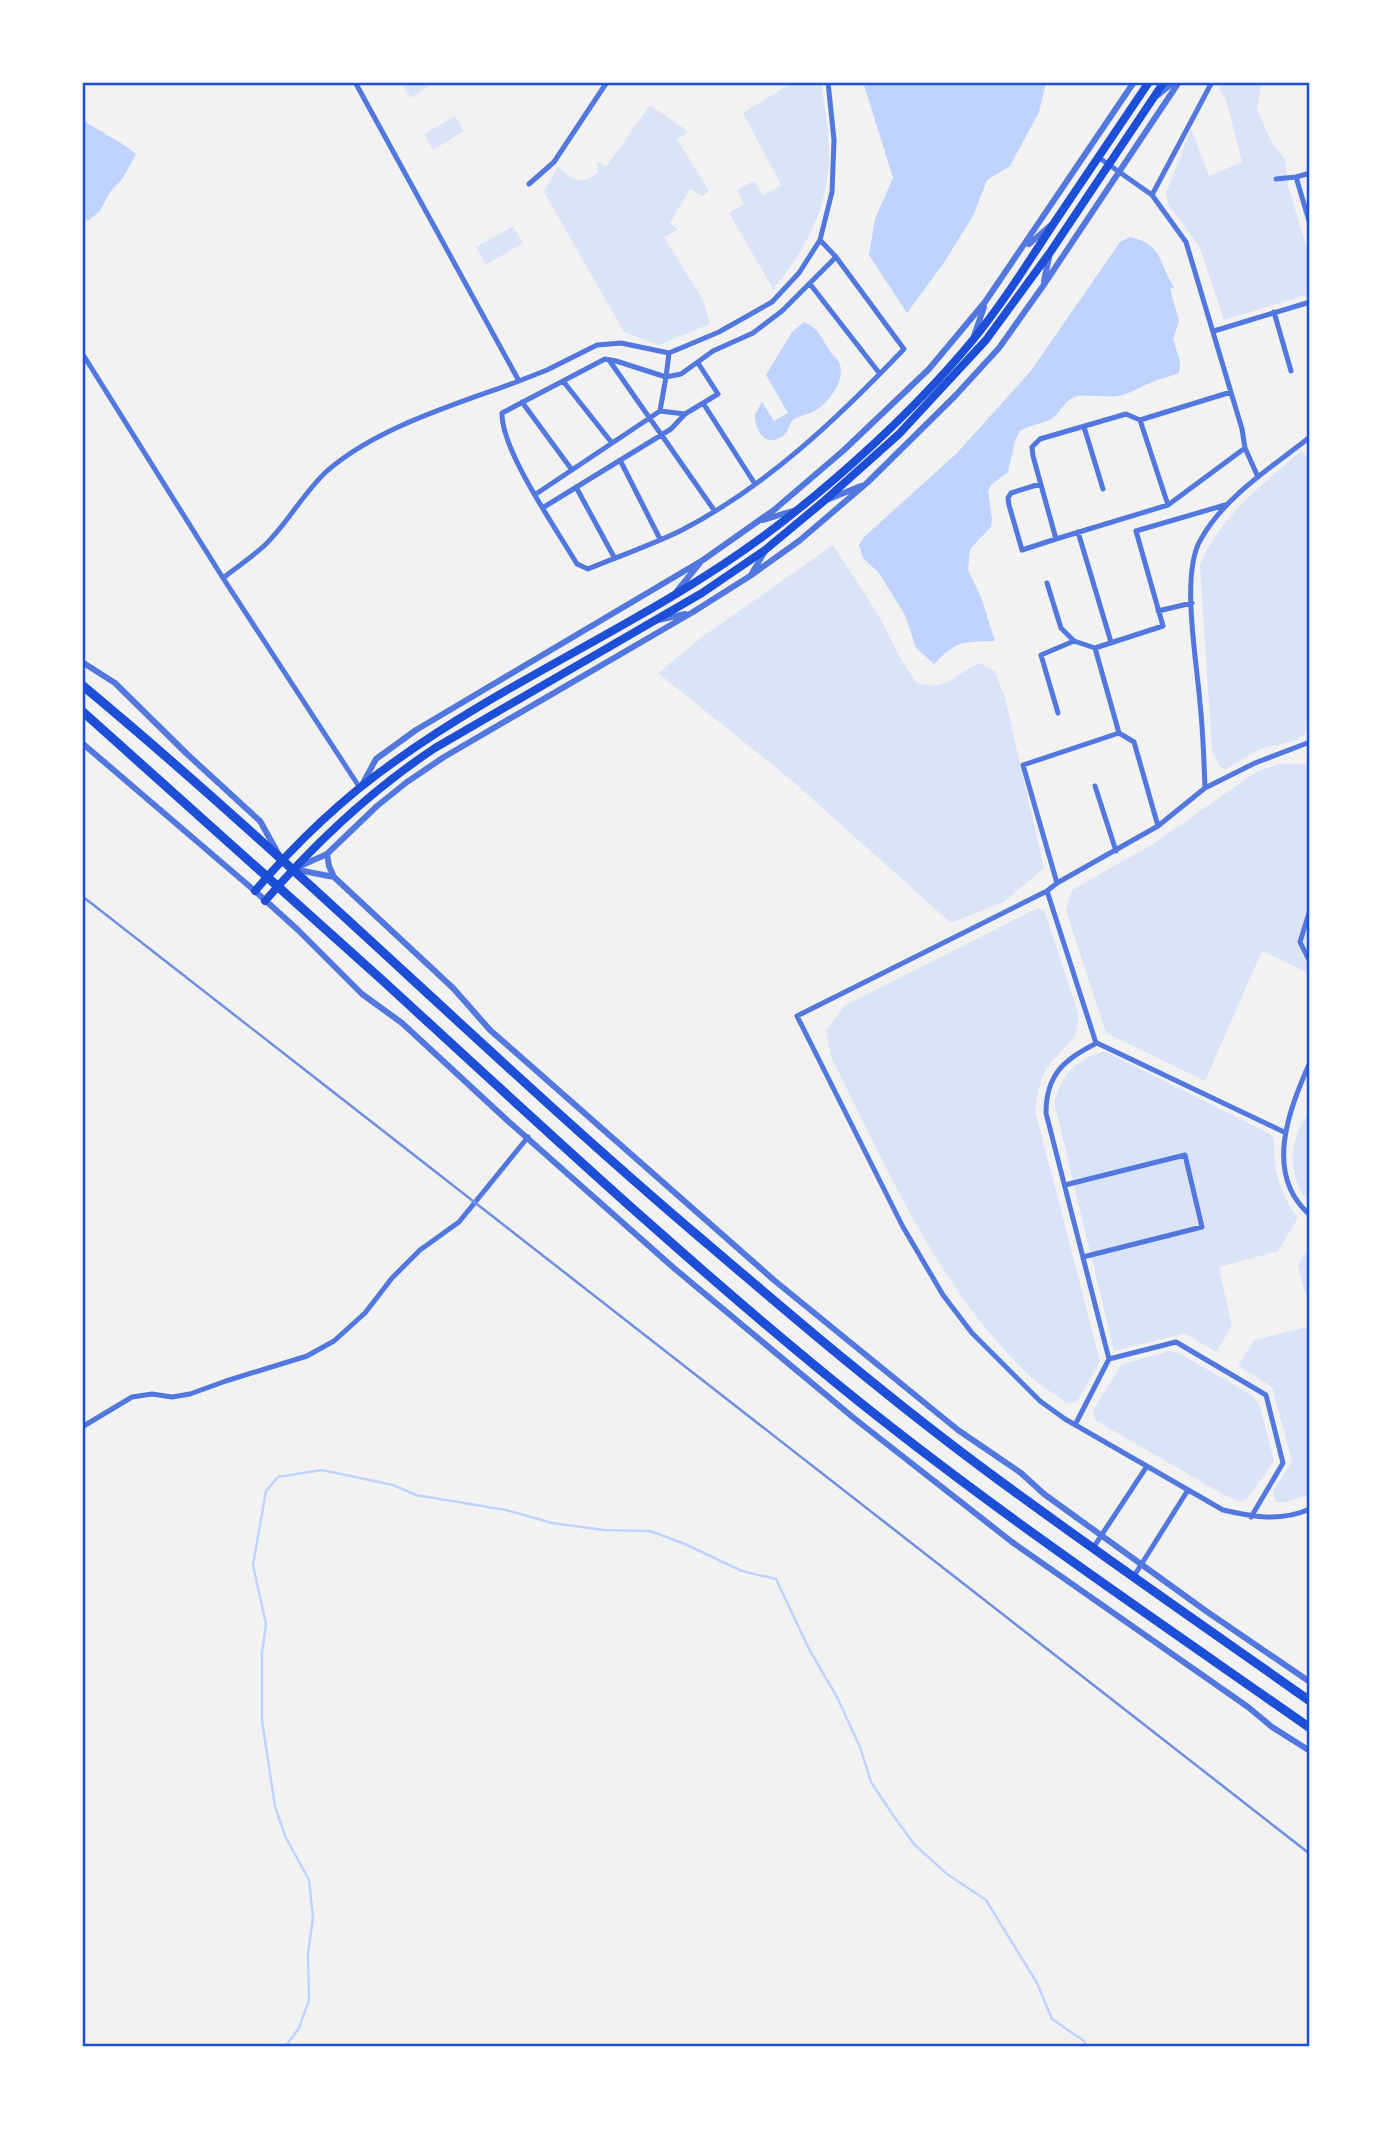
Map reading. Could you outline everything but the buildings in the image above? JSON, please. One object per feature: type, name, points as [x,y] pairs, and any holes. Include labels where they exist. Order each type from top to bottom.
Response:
[{"type":"highway","points":[[82,685],[212,796],[551,1106],[700,1237],[879,1387],[994,1477],[1310,1701]]},
{"type":"highway","points":[[82,711],[537,1124],[688,1257],[860,1402],[991,1504],[1310,1728]]},
{"type":"main road","points":[[254,891],[282,860],[360,788],[431,736],[672,596],[759,539],[798,509],[891,428],[972,341],[1017,280],[1149,82]]},
{"type":"main road","points":[[265,901],[343,818],[399,772],[457,735],[702,593],[765,550],[824,502],[898,434],[986,340],[1051,251],[1164,82]]},
{"type":"street","points":[[355,82],[519,381]]},
{"type":"street","points":[[529,184],[554,162],[607,82]]},
{"type":"street","points":[[223,578],[266,544],[304,495],[327,471],[360,449],[439,411],[547,370],[597,345],[621,343],[669,353],[719,332],[772,302],[799,273],[820,240],[832,192],[834,140],[828,82]]},
{"type":"street","points":[[82,353],[223,578],[360,788],[376,759],[416,730],[703,560],[757,522],[883,415],[929,369],[985,302],[1023,250],[1134,82]]},
{"type":"street","points":[[1151,101],[1177,82]]},
{"type":"street","points":[[293,869],[327,854],[377,806],[426,769],[750,576],[799,541],[868,482],[999,348],[1177,82]]},
{"type":"street","points":[[1152,195],[1212,82]]},
{"type":"street","points":[[1098,157],[1152,195],[1186,242],[1214,331],[1245,448],[1258,477]]},
{"type":"street","points":[[1276,178],[1310,173]]},
{"type":"street","points":[[1296,177],[1310,225]]},
{"type":"street","points":[[1023,250],[1055,222]]},
{"type":"street","points":[[820,240],[836,257],[904,349],[812,440],[755,484],[681,530],[583,568],[578,564],[516,459],[502,426],[502,413],[605,359],[666,377],[681,374],[713,351],[753,333],[782,311],[836,257]]},
{"type":"street","points":[[1043,286],[1051,251]]},
{"type":"street","points":[[810,284],[880,374]]},
{"type":"street","points":[[972,341],[985,302]]},
{"type":"street","points":[[1214,331],[1310,302]]},
{"type":"street","points":[[1274,313],[1291,372]]},
{"type":"street","points":[[660,411],[669,353]]},
{"type":"street","points":[[609,360],[714,510]]},
{"type":"street","points":[[544,508],[671,429],[685,414],[718,394],[698,363]]},
{"type":"street","points":[[563,381],[612,443]]},
{"type":"street","points":[[1056,539],[1032,447],[1040,439],[1126,415],[1140,420],[1231,392]]},
{"type":"street","points":[[522,402],[572,470]]},
{"type":"street","points":[[703,403],[755,484]]},
{"type":"street","points":[[536,494],[660,411],[685,414]]},
{"type":"street","points":[[1140,420],[1168,505]]},
{"type":"street","points":[[1084,427],[1103,489]]},
{"type":"street","points":[[1205,788],[1192,603],[1192,567],[1199,540],[1226,505],[1310,437]]},
{"type":"street","points":[[1040,484],[1011,493],[1008,498],[1022,550],[1168,505],[1245,448]]},
{"type":"street","points":[[620,460],[660,539]]},
{"type":"street","points":[[824,502],[868,482]]},
{"type":"street","points":[[576,487],[614,557]]},
{"type":"street","points":[[1047,583],[1061,628],[1074,642],[1095,648],[1163,626],[1136,531],[1226,505]]},
{"type":"street","points":[[757,522],[798,509]]},
{"type":"street","points":[[1078,532],[1111,642]]},
{"type":"street","points":[[750,576],[765,550]]},
{"type":"street","points":[[672,596],[703,560]]},
{"type":"street","points":[[1158,611],[1192,603]]},
{"type":"street","points":[[650,622],[693,612]]},
{"type":"street","points":[[1058,713],[1041,655],[1074,642]]},
{"type":"street","points":[[1095,648],[1119,733],[1134,742],[1158,826]]},
{"type":"street","points":[[82,662],[116,683],[187,754],[260,821],[282,860]]},
{"type":"street","points":[[1057,883],[1023,765],[1119,733]]},
{"type":"street","points":[[82,743],[254,891],[362,994],[402,1023],[675,1269],[934,1482],[1012,1542],[1248,1707],[1272,1727],[1310,1751]]},
{"type":"street","points":[[1308,745],[1255,763],[1205,788],[1158,826],[1047,891],[797,1016],[903,1227],[943,1295],[972,1333],[1040,1401],[1075,1425],[1223,1510],[1274,1519],[1310,1509]]},
{"type":"street","points":[[1095,786],[1116,851]]},
{"type":"street","points":[[327,854],[328,866],[334,877],[453,988],[490,1030],[775,1281],[958,1430],[1021,1473],[1044,1494],[1142,1565],[1310,1682]]},
{"type":"street","points":[[293,869],[334,877]]},
{"type":"street","points":[[1047,891],[1096,1043],[1284,1132]]},
{"type":"street","points":[[1310,910],[1300,942],[1310,962]]},
{"type":"street","points":[[1075,1425],[1109,1359],[1046,1113],[1049,1087],[1059,1069],[1071,1057],[1096,1043]]},
{"type":"street","points":[[1309,1063],[1284,1132],[1283,1156],[1291,1188],[1301,1208],[1310,1216]]},
{"type":"street","points":[[82,1427],[132,1397],[190,1394],[316,1351],[334,1341],[365,1313],[392,1278],[421,1250],[459,1222],[528,1137]]},
{"type":"street","points":[[1065,1185],[1185,1155],[1202,1227],[1083,1257]]},
{"type":"street","points":[[1109,1359],[1177,1342],[1266,1395],[1283,1463],[1251,1517]]},
{"type":"street","points":[[1094,1548],[1147,1466]]},
{"type":"street","points":[[1134,1576],[1188,1490]]},
{"type":"shaded area","points":[[401,82],[427,82],[429,86],[410,98]]},
{"type":"shaded area","points":[[793,82],[821,82],[829,163],[823,198],[812,230],[804,246],[773,289],[729,213],[744,204],[737,190],[754,181],[763,195],[781,185],[743,113]]},
{"type":"shaded area","points":[[1222,82],[1262,82],[1257,109],[1270,139],[1285,160],[1288,186],[1310,259],[1310,294],[1224,320],[1199,246],[1169,206],[1166,193],[1191,129],[1209,176],[1242,162],[1226,100],[1219,89]]},
{"type":"shaded area","points":[[650,105],[689,132],[677,139],[709,191],[703,196],[690,189],[670,223],[678,230],[664,237],[703,300],[710,324],[659,345],[624,332],[544,192],[558,166],[577,180],[587,179],[598,172],[597,161],[606,167]]},
{"type":"shaded area","points":[[455,116],[464,131],[433,150],[424,134]]},
{"type":"shaded area","points":[[513,226],[523,243],[486,265],[476,247]]},
{"type":"shaded area","points":[[1301,451],[1310,459],[1310,703],[1305,734],[1294,741],[1260,749],[1226,769],[1220,767],[1212,752],[1200,566],[1229,518],[1257,489]]},
{"type":"shaded area","points":[[833,545],[879,616],[916,683],[944,684],[980,663],[995,671],[1005,698],[1044,868],[1004,902],[951,923],[790,779],[658,673],[702,637]]},
{"type":"shaded area","points":[[1310,761],[1310,974],[1262,951],[1205,1081],[1106,1033],[1066,911],[1072,890],[1153,844],[1256,772],[1279,764],[1307,764]]},
{"type":"shaded area","points":[[1038,908],[1044,910],[1078,1013],[1078,1023],[1074,1037],[1043,1074],[1035,1110],[1100,1361],[1077,1402],[1066,1403],[1031,1377],[998,1343],[942,1267],[895,1184],[831,1057],[826,1031],[844,1006]]},
{"type":"shaded area","points":[[1104,1051],[1272,1135],[1278,1179],[1298,1218],[1278,1251],[1219,1267],[1232,1326],[1216,1352],[1184,1333],[1114,1351],[1054,1102],[1066,1075],[1085,1059]]},
{"type":"shaded area","points":[[1310,1111],[1310,1205],[1297,1182],[1293,1158],[1297,1134]]},
{"type":"shaded area","points":[[1310,1245],[1310,1312],[1298,1265]]},
{"type":"shaded area","points":[[1310,1326],[1310,1495],[1286,1502],[1275,1502],[1273,1491],[1292,1461],[1272,1387],[1238,1366],[1254,1340]]},
{"type":"shaded area","points":[[1170,1351],[1179,1353],[1253,1396],[1260,1407],[1274,1461],[1248,1498],[1240,1501],[1224,1495],[1095,1420],[1093,1410],[1122,1364]]},
{"type":"water","points":[[863,82],[1046,82],[1039,112],[1010,166],[987,180],[973,216],[943,264],[907,313],[869,255],[875,219],[893,178]]},
{"type":"water","points":[[82,119],[136,154],[100,211],[88,221],[82,214]]},
{"type":"water","points":[[1130,237],[1141,240],[1154,250],[1174,287],[1170,289],[1179,321],[1173,339],[1180,361],[1179,373],[1122,395],[1074,397],[1051,419],[1020,431],[1008,472],[991,485],[988,491],[991,527],[970,549],[968,570],[981,597],[995,641],[955,646],[934,664],[916,648],[905,615],[879,573],[863,558],[859,545],[864,537],[957,453],[1030,372],[1120,242]]},
{"type":"water","points":[[804,322],[817,332],[838,361],[841,369],[838,384],[819,408],[795,419],[779,438],[768,440],[760,433],[755,415],[762,402],[774,421],[788,413],[766,375],[792,332]]},
{"type":"waterway","points":[[285,2047],[299,2028],[309,2000],[308,1953],[313,1918],[309,1880],[285,1836],[275,1806],[262,1721],[262,1653],[266,1624],[253,1565],[266,1491],[278,1477],[322,1470],[393,1485],[416,1495],[506,1510],[552,1523],[604,1530],[650,1531],[742,1571],[776,1579],[809,1649],[837,1697],[860,1747],[871,1782],[914,1844],[947,1874],[986,1900],[1037,1983],[1052,2019],[1084,2041],[1087,2047]]},
{"type":"railway","points":[[82,896],[1310,1854]]}]
